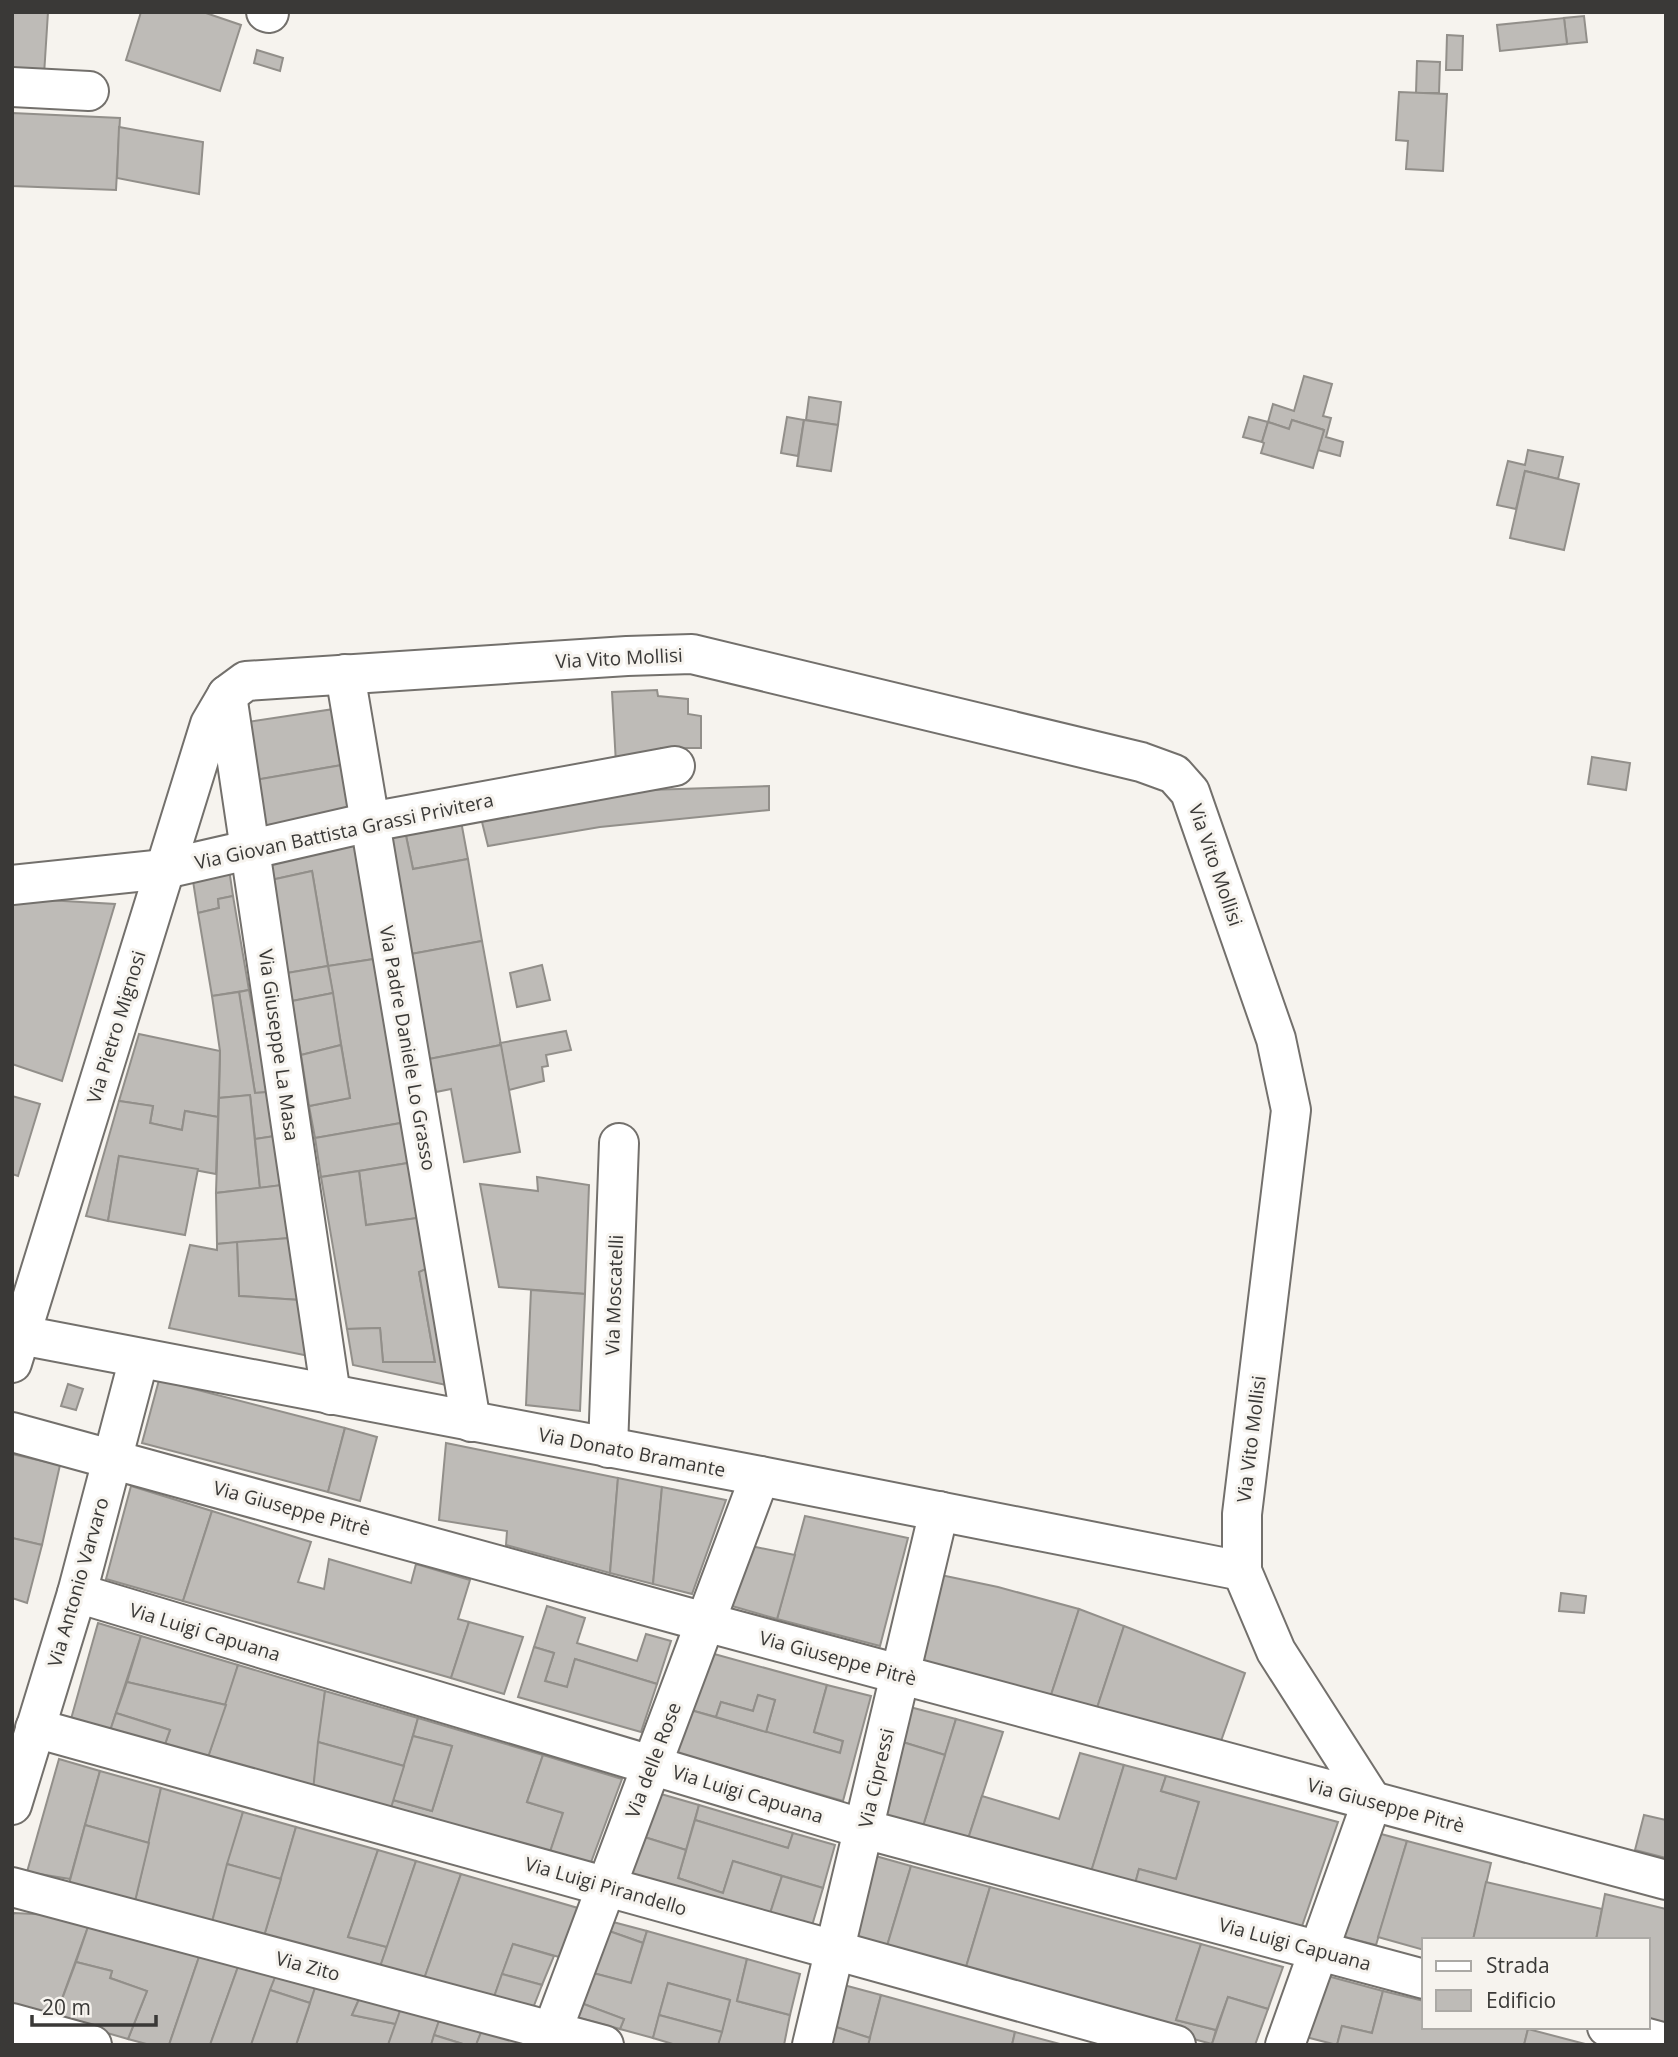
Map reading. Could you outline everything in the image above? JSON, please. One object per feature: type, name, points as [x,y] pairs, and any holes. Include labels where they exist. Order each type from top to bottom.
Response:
[{"type":"street","points":[[12,87],[89,91]]},
{"type":"street","name":"Via Vito Mollisi","points":[[227,695],[246,681],[692,654],[1141,762],[1174,774],[1190,792],[1276,1039],[1291,1110],[1242,1514],[1242,1571],[1276,1651],[1372,1801]]},
{"type":"street","name":"Via Padre Daniele Lo Grasso","points":[[345,674],[471,1422]]},
{"type":"street","name":"Via Giuseppe La Masa","points":[[227,695],[331,1395]]},
{"type":"street","name":"Via Pietro Mignosi","points":[[17,1349],[210,724],[227,695]]},
{"type":"street","name":"Via Giovan Battista Grassi Privitera","points":[[12,885],[165,869],[370,822],[675,766]]},
{"type":"street","name":"Via Moscatelli","points":[[608,1448],[619,1143]]},
{"type":"street","name":"Via Donato Bramante","points":[[17,1349],[139,1358],[1242,1571]]},
{"type":"street","name":"Via Antonio Varvaro","points":[[12,1805],[76,1593],[139,1358]]},
{"type":"street","name":"Via Giuseppe Pitrè","points":[[12,1432],[900,1675],[1666,1880]]},
{"type":"street","name":"Via delle Rose","points":[[549,2038],[760,1476]]},
{"type":"street","name":"Via Cipressi","points":[[812,2045],[939,1511]]},
{"type":"street","name":"Via Luigi Capuana","points":[[76,1593],[863,1829],[1422,1978]]},
{"type":"street","name":"Via Luigi Pirandello","points":[[35,1728],[1176,2045]]},
{"type":"street","points":[[1286,2045],[1372,1801]]},
{"type":"street","name":"Via Zito","points":[[12,1887],[549,2038],[604,2045]]},
{"type":"street","points":[[12,2023],[92,2045]]},
{"type":"street","points":[[1614,2029],[1666,2043]]},
{"type":"building","points":[[12,12],[48,12],[44,75],[12,73]]},
{"type":"building","points":[[141,12],[203,12],[241,25],[220,91],[126,60]]},
{"type":"building","points":[[1584,16],[1587,42],[1567,44],[1564,18]]},
{"type":"building","points":[[1564,18],[1567,44],[1500,51],[1497,25]]},
{"type":"building","points":[[1447,35],[1463,36],[1462,70],[1446,70]]},
{"type":"building","points":[[257,50],[283,58],[280,71],[254,63]]},
{"type":"building","points":[[1417,61],[1440,62],[1439,93],[1416,93]]},
{"type":"building","points":[[1399,92],[1447,94],[1443,171],[1406,169],[1408,141],[1396,140]]},
{"type":"building","points":[[12,113],[120,118],[116,190],[12,186]]},
{"type":"building","points":[[119,127],[203,142],[199,194],[117,178]]},
{"type":"building","points":[[1304,376],[1332,384],[1323,416],[1331,418],[1326,437],[1343,442],[1340,456],[1318,450],[1324,430],[1292,420],[1289,429],[1268,422],[1273,404],[1294,411]]},
{"type":"building","points":[[809,397],[841,402],[838,425],[806,420]]},
{"type":"building","points":[[787,417],[804,420],[798,456],[781,453]]},
{"type":"building","points":[[1249,417],[1268,422],[1262,442],[1243,437]]},
{"type":"building","points":[[804,420],[838,425],[831,471],[797,466]]},
{"type":"building","points":[[1292,420],[1324,430],[1313,468],[1261,453],[1268,422],[1289,429]]},
{"type":"building","points":[[1528,450],[1563,457],[1558,479],[1525,471],[1516,509],[1497,505],[1508,461],[1525,465]]},
{"type":"building","points":[[1525,471],[1579,484],[1564,550],[1510,538]]},
{"type":"building","points":[[657,690],[658,696],[688,699],[688,714],[701,716],[701,748],[661,748],[661,764],[616,764],[612,692]]},
{"type":"building","points":[[334,709],[342,765],[255,780],[247,722]]},
{"type":"building","points":[[1592,757],[1630,763],[1626,790],[1588,784]]},
{"type":"building","points":[[342,765],[349,813],[262,826],[255,780]]},
{"type":"building","points":[[769,786],[769,810],[600,827],[488,846],[481,818],[617,791]]},
{"type":"building","points":[[461,821],[468,859],[413,869],[405,831]]},
{"type":"building","points":[[405,831],[413,869],[468,859],[482,941],[411,954],[390,833]]},
{"type":"building","points":[[354,840],[374,959],[328,966],[312,871],[271,880],[267,854]]},
{"type":"building","points":[[228,862],[233,896],[218,899],[219,908],[198,913],[191,868]]},
{"type":"building","points":[[312,871],[328,966],[287,973],[271,880]]},
{"type":"building","points":[[233,896],[249,990],[212,996],[198,913],[219,908],[218,899]]},
{"type":"building","points":[[12,898],[115,904],[62,1081],[12,1064]]},
{"type":"building","points":[[482,941],[501,1045],[429,1059],[411,954]]},
{"type":"building","points":[[374,959],[401,1123],[315,1138],[309,1106],[350,1098],[328,966]]},
{"type":"building","points":[[542,965],[550,1000],[517,1007],[510,973]]},
{"type":"building","points":[[328,966],[333,993],[292,1001],[287,973]]},
{"type":"building","points":[[249,990],[268,1092],[255,1093],[239,992]]},
{"type":"building","points":[[239,992],[255,1093],[268,1092],[275,1136],[255,1139],[250,1095],[219,1098],[220,1051],[212,996]]},
{"type":"building","points":[[333,993],[341,1045],[301,1055],[292,1001]]},
{"type":"building","points":[[566,1031],[571,1050],[546,1055],[548,1066],[542,1067],[544,1081],[509,1090],[500,1043]]},
{"type":"building","points":[[139,1034],[220,1051],[218,1117],[185,1111],[182,1130],[150,1123],[153,1106],[119,1101]]},
{"type":"building","points":[[341,1045],[350,1098],[309,1106],[301,1055]]},
{"type":"building","points":[[501,1045],[520,1152],[464,1162],[451,1089],[436,1092],[429,1059]]},
{"type":"building","points":[[250,1095],[260,1188],[216,1193],[219,1098]]},
{"type":"building","points":[[12,1096],[40,1104],[18,1176],[12,1174]]},
{"type":"building","points":[[119,1101],[153,1106],[150,1123],[182,1130],[185,1111],[218,1117],[216,1174],[119,1156],[108,1221],[86,1216]]},
{"type":"building","points":[[401,1123],[408,1163],[321,1177],[315,1138]]},
{"type":"building","points":[[275,1136],[282,1185],[260,1188],[255,1139]]},
{"type":"building","points":[[119,1156],[198,1169],[185,1235],[108,1221]]},
{"type":"building","points":[[408,1163],[417,1218],[366,1225],[359,1171]]},
{"type":"building","points":[[359,1171],[366,1225],[417,1218],[426,1269],[419,1272],[435,1362],[383,1362],[380,1328],[347,1329],[321,1177]]},
{"type":"building","points":[[537,1177],[589,1185],[585,1294],[499,1287],[480,1184],[538,1191]]},
{"type":"building","points":[[282,1185],[290,1238],[217,1244],[216,1193]]},
{"type":"building","points":[[290,1238],[300,1300],[239,1296],[237,1242]]},
{"type":"building","points":[[237,1242],[239,1296],[300,1300],[309,1356],[169,1328],[190,1245],[217,1250],[217,1244]]},
{"type":"building","points":[[426,1269],[446,1385],[353,1365],[347,1329],[380,1328],[383,1362],[435,1362],[419,1272]]},
{"type":"building","points":[[531,1290],[585,1294],[580,1411],[526,1405]]},
{"type":"building","points":[[159,1380],[345,1428],[328,1492],[142,1443]]},
{"type":"building","points":[[68,1384],[83,1389],[76,1410],[61,1406]]},
{"type":"building","points":[[345,1428],[377,1437],[360,1501],[328,1492]]},
{"type":"building","points":[[446,1443],[618,1478],[610,1573],[506,1545],[507,1531],[439,1520]]},
{"type":"building","points":[[12,1454],[60,1465],[42,1545],[12,1538]]},
{"type":"building","points":[[618,1478],[662,1487],[653,1584],[610,1573]]},
{"type":"building","points":[[131,1486],[212,1511],[183,1601],[106,1579]]},
{"type":"building","points":[[662,1487],[726,1500],[692,1594],[653,1584]]},
{"type":"building","points":[[212,1511],[311,1542],[298,1582],[324,1589],[329,1559],[411,1583],[416,1564],[470,1580],[458,1619],[469,1622],[451,1678],[183,1601]]},
{"type":"building","points":[[805,1516],[908,1538],[880,1646],[777,1619]]},
{"type":"building","points":[[12,1538],[42,1545],[27,1603],[12,1598]]},
{"type":"building","points":[[751,1546],[795,1555],[777,1619],[732,1606]]},
{"type":"building","points":[[936,1574],[998,1587],[1079,1609],[1051,1695],[916,1659]]},
{"type":"building","points":[[1561,1593],[1586,1596],[1584,1613],[1559,1611]]},
{"type":"building","points":[[547,1606],[585,1618],[577,1643],[637,1661],[646,1634],[671,1641],[657,1684],[575,1659],[567,1687],[545,1681],[554,1653],[534,1647]]},
{"type":"building","points":[[1079,1609],[1124,1626],[1097,1708],[1051,1695]]},
{"type":"building","points":[[469,1622],[523,1637],[504,1694],[451,1678]]},
{"type":"building","points":[[98,1623],[141,1636],[110,1731],[71,1719]]},
{"type":"building","points":[[1124,1626],[1245,1673],[1221,1741],[1097,1708]]},
{"type":"building","points":[[141,1636],[238,1665],[226,1705],[127,1682]]},
{"type":"building","points":[[534,1647],[554,1653],[545,1681],[567,1687],[575,1659],[657,1684],[641,1732],[518,1697]]},
{"type":"building","points":[[707,1652],[827,1685],[814,1732],[843,1741],[840,1753],[766,1732],[775,1700],[758,1695],[753,1711],[721,1702],[716,1717],[687,1709]]},
{"type":"building","points":[[238,1665],[325,1691],[313,1791],[207,1760]]},
{"type":"building","points":[[127,1682],[226,1705],[207,1760],[164,1747],[170,1730],[116,1713]]},
{"type":"building","points":[[827,1685],[871,1696],[843,1801],[673,1752],[687,1709],[840,1753],[843,1741],[814,1732]]},
{"type":"building","points":[[325,1691],[418,1718],[404,1766],[318,1742]]},
{"type":"building","points":[[758,1695],[775,1700],[766,1732],[716,1717],[721,1702],[753,1711]]},
{"type":"building","points":[[906,1706],[956,1719],[945,1755],[896,1740]]},
{"type":"building","points":[[116,1713],[170,1730],[164,1747],[110,1731]]},
{"type":"building","points":[[418,1718],[543,1755],[527,1802],[563,1813],[547,1861],[389,1814],[393,1800],[432,1811],[452,1746],[413,1736]]},
{"type":"building","points":[[956,1719],[1003,1732],[968,1839],[923,1826]]},
{"type":"building","points":[[413,1736],[452,1746],[432,1811],[393,1800]]},
{"type":"building","points":[[896,1740],[945,1755],[923,1826],[876,1814]]},
{"type":"building","points":[[318,1742],[404,1766],[389,1814],[313,1791]]},
{"type":"building","points":[[1080,1753],[1124,1765],[1091,1872],[968,1839],[982,1796],[1059,1819]]},
{"type":"building","points":[[543,1755],[622,1779],[587,1873],[547,1861],[563,1813],[527,1802]]},
{"type":"building","points":[[59,1759],[100,1771],[70,1879],[27,1872]]},
{"type":"building","points":[[1124,1765],[1166,1776],[1161,1791],[1199,1802],[1176,1879],[1139,1869],[1135,1884],[1091,1872]]},
{"type":"building","points":[[100,1771],[161,1788],[149,1843],[85,1825]]},
{"type":"building","points":[[1166,1776],[1338,1822],[1301,1929],[1135,1884],[1139,1869],[1176,1879],[1199,1802],[1161,1791]]},
{"type":"building","points":[[161,1788],[243,1812],[212,1922],[135,1901]]},
{"type":"building","points":[[654,1792],[699,1805],[686,1850],[641,1836]]},
{"type":"building","points":[[699,1805],[793,1833],[788,1848],[695,1820]]},
{"type":"building","points":[[243,1812],[296,1827],[281,1879],[227,1864]]},
{"type":"building","points":[[1644,1815],[1666,1820],[1666,1858],[1635,1850]]},
{"type":"building","points":[[695,1820],[788,1848],[793,1833],[835,1845],[823,1888],[733,1861],[723,1893],[678,1878]]},
{"type":"building","points":[[85,1825],[149,1843],[135,1901],[69,1884]]},
{"type":"building","points":[[296,1827],[378,1850],[348,1937],[387,1947],[380,1967],[264,1936]]},
{"type":"building","points":[[1370,1831],[1407,1841],[1376,1945],[1333,1934]]},
{"type":"building","points":[[641,1836],[686,1850],[678,1878],[723,1893],[733,1861],[782,1876],[767,1923],[627,1882]]},
{"type":"building","points":[[1407,1841],[1491,1863],[1473,1938],[1422,1938],[1422,1949],[1378,1937]]},
{"type":"building","points":[[378,1850],[416,1861],[387,1947],[348,1937]]},
{"type":"building","points":[[872,1855],[911,1866],[884,1956],[851,1936]]},
{"type":"building","points":[[416,1861],[461,1874],[424,1979],[380,1967]]},
{"type":"building","points":[[227,1864],[281,1879],[264,1936],[212,1922]]},
{"type":"building","points":[[911,1866],[990,1887],[963,1977],[884,1956]]},
{"type":"building","points":[[461,1874],[578,1908],[559,1957],[513,1944],[494,1997],[424,1979]]},
{"type":"building","points":[[782,1876],[823,1888],[809,1936],[767,1923]]},
{"type":"building","points":[[1486,1882],[1602,1909],[1596,1938],[1473,1938]]},
{"type":"building","points":[[990,1887],[1201,1944],[1176,2020],[1216,2030],[1212,2044],[963,1977]]},
{"type":"building","points":[[1605,1894],[1666,1909],[1666,2025],[1650,2021],[1650,1938],[1596,1938]]},
{"type":"building","points":[[14,1913],[54,1915],[89,1924],[55,2018],[12,2006]]},
{"type":"building","points":[[613,1922],[647,1931],[643,1943],[609,1931]]},
{"type":"building","points":[[89,1924],[200,1954],[169,2045],[150,2045],[128,2039],[147,1991],[110,1978],[112,1971],[76,1962]]},
{"type":"building","points":[[609,1931],[643,1943],[631,1983],[593,1973]]},
{"type":"building","points":[[647,1931],[747,1959],[737,2001],[790,2015],[784,2045],[718,2045],[730,2000],[668,1983],[653,2038],[620,2029],[624,2019],[581,2003],[593,1973],[631,1983]]},
{"type":"building","points":[[513,1944],[554,1956],[542,1985],[502,1974]]},
{"type":"building","points":[[1201,1944],[1283,1967],[1268,2009],[1228,1997],[1216,2030],[1176,2020]]},
{"type":"building","points":[[200,1954],[239,1964],[210,2045],[169,2045]]},
{"type":"building","points":[[747,1959],[800,1974],[790,2015],[737,2001]]},
{"type":"building","points":[[76,1962],[112,1971],[110,1978],[147,1991],[128,2039],[55,2018]]},
{"type":"building","points":[[239,1964],[276,1975],[251,2045],[210,2045]]},
{"type":"building","points":[[502,1974],[542,1985],[533,2008],[494,1997]]},
{"type":"building","points":[[1320,1974],[1383,1991],[1372,2033],[1342,2026],[1337,2045],[1298,2035]]},
{"type":"building","points":[[276,1975],[316,1985],[310,2003],[270,1990]]},
{"type":"building","points":[[668,1983],[730,2000],[722,2032],[659,2015]]},
{"type":"building","points":[[840,1984],[881,1995],[870,2038],[830,2025]]},
{"type":"building","points":[[316,1985],[360,1997],[352,2015],[396,2024],[388,2045],[296,2045]]},
{"type":"building","points":[[270,1990],[310,2003],[296,2045],[251,2045]]},
{"type":"building","points":[[1383,1991],[1422,2001],[1422,2029],[1528,2029],[1524,2045],[1337,2045],[1342,2026],[1372,2033]]},
{"type":"building","points":[[881,1995],[1015,2032],[1012,2045],[868,2045]]},
{"type":"building","points":[[360,1997],[401,2008],[396,2024],[352,2015]]},
{"type":"building","points":[[1228,1997],[1268,2009],[1255,2045],[1212,2044]]},
{"type":"building","points":[[581,2003],[624,2019],[620,2029],[576,2017]]},
{"type":"building","points":[[401,2008],[440,2018],[431,2045],[388,2045]]},
{"type":"building","points":[[659,2015],[722,2032],[718,2045],[676,2045],[653,2038]]},
{"type":"building","points":[[440,2018],[482,2030],[476,2045],[466,2045],[434,2035]]},
{"type":"building","points":[[830,2025],[870,2038],[868,2045],[826,2045]]},
{"type":"building","points":[[1528,2029],[1589,2045],[1524,2045]]},
{"type":"building","points":[[482,2030],[526,2041],[525,2045],[476,2045]]},
{"type":"building","points":[[1015,2032],[1060,2044],[1060,2045],[1012,2045]]},
{"type":"building","points":[[434,2035],[466,2045],[431,2045]]}]
